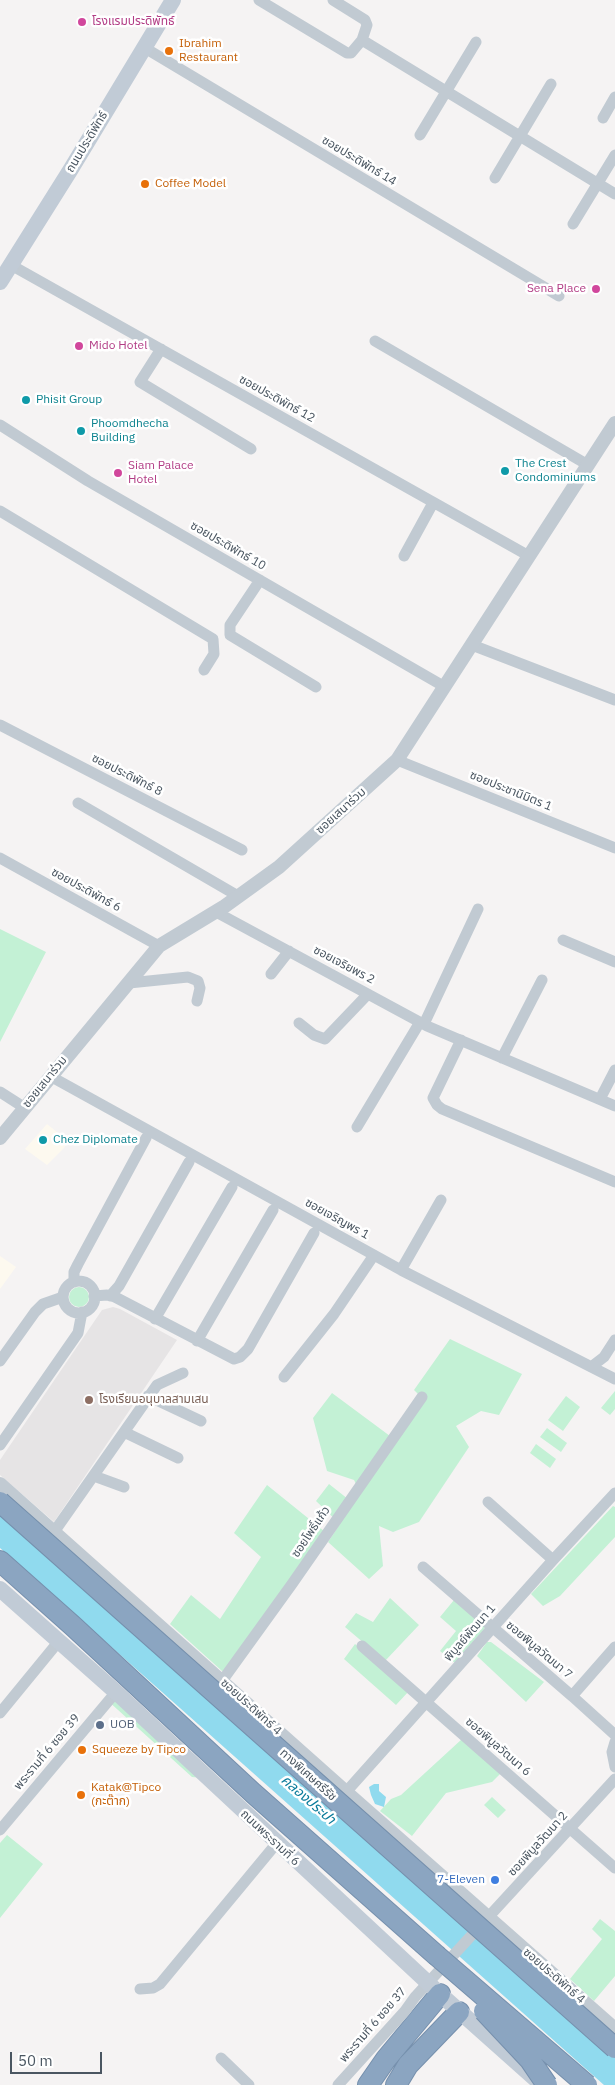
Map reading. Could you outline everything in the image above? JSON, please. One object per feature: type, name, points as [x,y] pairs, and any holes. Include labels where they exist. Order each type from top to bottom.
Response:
[{"type":"highway","name":"ทางพิเศษศรีรัช","points":[[0,1502],[615,2048]]},
{"type":"highway","points":[[0,1562],[73,1626],[268,1806],[436,1976],[587,2085]]},
{"type":"highway","points":[[368,2085],[386,2059],[436,1976]]},
{"type":"highway","points":[[436,1976],[467,1992],[530,2060],[548,2085]]},
{"type":"highway","points":[[396,2085],[408,2065],[459,2012]]},
{"type":"main road","name":"ถนนประดิพัทธ์","points":[[0,282],[173,0]]},
{"type":"main road","name":"ถนนพระรามที่ 6","points":[[0,1589],[116,1692],[276,1844],[436,1976],[459,2012],[542,2085]]},
{"type":"street","points":[[259,0],[347,53],[351,53],[362,40],[367,25],[365,20],[333,0]]},
{"type":"street","points":[[362,40],[615,194]]},
{"type":"street","points":[[420,135],[476,42]]},
{"type":"street","name":"ซอยประดิพัทธ์ 14","points":[[145,48],[559,296]]},
{"type":"street","points":[[495,178],[551,84]]},
{"type":"street","points":[[603,118],[615,96]]},
{"type":"street","points":[[573,224],[615,155]]},
{"type":"street","name":"ซอยประดิพัทธ์ 12","points":[[11,265],[529,556]]},
{"type":"street","points":[[375,341],[588,465]]},
{"type":"street","points":[[160,349],[140,382],[251,449]]},
{"type":"street","name":"ซอยเสนาร่วม","points":[[0,1138],[159,946],[216,912],[278,867],[397,760],[615,423]]},
{"type":"street","name":"ซอยประดิพัทธ์ 10","points":[[0,426],[88,481],[445,687]]},
{"type":"street","points":[[404,556],[433,503]]},
{"type":"street","points":[[0,511],[214,639],[214,654],[204,670]]},
{"type":"street","points":[[260,580],[230,626],[228,631],[230,635],[316,687]]},
{"type":"street","points":[[472,645],[615,700]]},
{"type":"street","name":"ซอยประดิพัทธ์ 8","points":[[2,730],[242,850]]},
{"type":"street","name":"ซอยประชานิมิตร 1","points":[[397,760],[615,848]]},
{"type":"street","points":[[78,803],[238,896]]},
{"type":"street","name":"ซอยประดิพัทธ์ 6","points":[[0,858],[159,946]]},
{"type":"street","points":[[358,1127],[422,1023],[478,909]]},
{"type":"street","name":"ซอยเจริยพร 2","points":[[216,912],[422,1023],[615,1106]]},
{"type":"street","points":[[562,940],[615,962]]},
{"type":"street","points":[[271,974],[289,951]]},
{"type":"street","points":[[129,983],[188,977],[198,982],[200,988],[197,1001]]},
{"type":"street","points":[[502,1058],[542,980]]},
{"type":"street","points":[[299,1023],[314,1036],[324,1038],[368,994]]},
{"type":"street","points":[[461,1040],[433,1098],[436,1105],[615,1182]]},
{"type":"street","points":[[600,1099],[615,1070]]},
{"type":"street","name":"ซอยเจริญพร 1","points":[[50,1076],[401,1270],[615,1379]]},
{"type":"street","points":[[0,1092],[25,1108]]},
{"type":"street","points":[[74,1282],[74,1272],[146,1138]]},
{"type":"street","points":[[110,1296],[119,1286],[189,1162]]},
{"type":"street","points":[[156,1319],[232,1187]]},
{"type":"street","points":[[401,1270],[441,1200]]},
{"type":"street","points":[[197,1341],[273,1210]]},
{"type":"street","points":[[94,1296],[110,1296],[234,1359],[240,1357],[248,1349],[314,1233]]},
{"type":"street","points":[[284,1377],[334,1314],[374,1255]]},
{"type":"street","points":[[74,1282],[84,1282],[92,1288],[93,1304],[82,1312],[70,1310],[64,1302],[63,1297],[66,1288],[74,1282]]},
{"type":"street","points":[[0,1360],[43,1304],[63,1297]]},
{"type":"street","points":[[0,1445],[78,1333],[82,1312]]},
{"type":"street","points":[[590,1367],[604,1357],[615,1340]]},
{"type":"street","points":[[54,1532],[157,1384],[183,1373]]},
{"type":"street","points":[[148,1396],[201,1421]]},
{"type":"street","name":"ซอยโพธิ์แก้ว","points":[[222,1681],[422,1397]]},
{"type":"street","points":[[124,1432],[178,1458]]},
{"type":"street","points":[[94,1476],[124,1488]]},
{"type":"street","name":"ซอยประดิพัทธ์ 4","points":[[0,1484],[346,1792],[485,1922],[615,2029]]},
{"type":"street","name":"พิบูลย์พัฒนา 1","points":[[346,1792],[553,1560],[614,1496]]},
{"type":"street","points":[[488,1502],[553,1560]]},
{"type":"street","name":"ซอยพิบูลวัฒนา 7","points":[[422,1567],[615,1735]]},
{"type":"street","points":[[0,1713],[59,1641]]},
{"type":"street","name":"ซอยพิบูลวัฒนา 6","points":[[362,1646],[615,1868]]},
{"type":"street","points":[[572,1696],[615,1647]]},
{"type":"street","name":"พระรามที่ 6 ซอย 39","points":[[0,1830],[116,1692]]},
{"type":"street","points":[[615,1742],[612,1752],[615,1767]]},
{"type":"street","name":"ซอยพิบูลวัฒนา 2","points":[[436,1976],[615,1779]]},
{"type":"street","points":[[140,1989],[153,1988],[160,1984],[276,1844]]},
{"type":"street","name":"พระรามที่ 6 ซอย 37","points":[[338,2085],[436,1976]]},
{"type":"street","points":[[221,2058],[249,2085]]},
{"type":"shaded area","name":"Chez Diplomate","points":[[47,1124],[68,1141],[64,1148],[47,1165],[25,1149]]},
{"type":"shaded area","points":[[0,1256],[16,1267],[0,1289]]},
{"type":"shaded area","name":"โรงเรียนอนุบาลสามเสน","points":[[113,1307],[177,1340],[54,1522],[0,1475],[0,1460],[102,1310]]},
{"type":"green space","points":[[0,929],[46,952],[0,1042]]},
{"type":"green space","points":[[79,1287],[86,1290],[89,1297],[86,1304],[79,1307],[72,1304],[69,1297],[72,1290]]},
{"type":"green space","points":[[450,1339],[522,1374],[499,1415],[481,1411],[456,1426],[469,1447],[419,1522],[393,1532],[379,1526],[383,1566],[369,1579],[328,1542],[340,1524],[316,1501],[329,1484],[353,1503],[360,1492],[354,1480],[327,1471],[313,1418],[332,1393],[390,1436],[418,1394],[414,1390]]},
{"type":"green space","points":[[615,1391],[615,1409],[610,1415],[601,1408]]},
{"type":"green space","points":[[566,1396],[580,1407],[563,1431],[548,1420]]},
{"type":"green space","points":[[547,1428],[567,1443],[561,1452],[540,1437]]},
{"type":"green space","points":[[536,1444],[556,1459],[550,1468],[530,1453]]},
{"type":"green space","points":[[267,1485],[324,1531],[225,1671],[222,1671],[170,1624],[191,1595],[220,1619],[261,1557],[234,1533]]},
{"type":"green space","points":[[613,1506],[615,1507],[615,1537],[560,1596],[543,1606],[531,1594]]},
{"type":"green space","points":[[390,1598],[419,1625],[385,1661],[345,1627],[356,1613],[373,1622]]},
{"type":"green space","points":[[454,1600],[486,1627],[455,1663],[440,1651],[456,1631],[440,1617]]},
{"type":"green space","points":[[487,1642],[491,1642],[544,1682],[526,1702],[477,1656]]},
{"type":"green space","points":[[355,1644],[409,1691],[396,1705],[344,1659]]},
{"type":"green space","points":[[112,1693],[203,1778],[192,1777],[107,1700]]},
{"type":"green space","points":[[462,1739],[501,1773],[492,1782],[446,1793],[412,1836],[380,1811],[391,1799],[401,1795]]},
{"type":"green space","points":[[492,1797],[506,1810],[498,1818],[484,1805]]},
{"type":"green space","points":[[7,1835],[43,1864],[0,1918],[0,1843]]},
{"type":"green space","points":[[600,1919],[615,1931],[615,1976],[594,2001],[570,1979],[602,1939],[592,1929]]},
{"type":"water","name":"คลองประปา","points":[[0,1509],[615,2054],[615,2085],[604,2085],[0,1548]]},
{"type":"water","points":[[379,1784],[379,1791],[386,1797],[384,1807],[375,1804],[371,1795],[369,1787]]},
{"type":"place","name":"โรงแรมประดิพัทธ์","points":[[82,22]]},
{"type":"place","name":"Ibrahim Restaurant","points":[[169,51]]},
{"type":"place","name":"Coffee Model","points":[[145,184]]},
{"type":"place","name":"Sena Place","points":[[596,289]]},
{"type":"place","name":"Mido Hotel","points":[[79,346]]},
{"type":"place","name":"Phisit Group","points":[[26,400]]},
{"type":"place","name":"Phoomdhecha Building","points":[[81,431]]},
{"type":"place","name":"The Crest Condominiums","points":[[505,471]]},
{"type":"place","name":"Siam Palace Hotel","points":[[118,473]]},
{"type":"place","name":"Chez Diplomate","points":[[43,1140]]},
{"type":"place","name":"โรงเรียนอนุบาลสามเสน","points":[[89,1400]]},
{"type":"place","name":"UOB","points":[[100,1725]]},
{"type":"place","name":"Squeeze by Tipco","points":[[82,1750]]},
{"type":"place","name":"Katak@Tipco (กะต๊าก)","points":[[81,1795]]},
{"type":"place","name":"7-Eleven","points":[[495,1880]]}]
